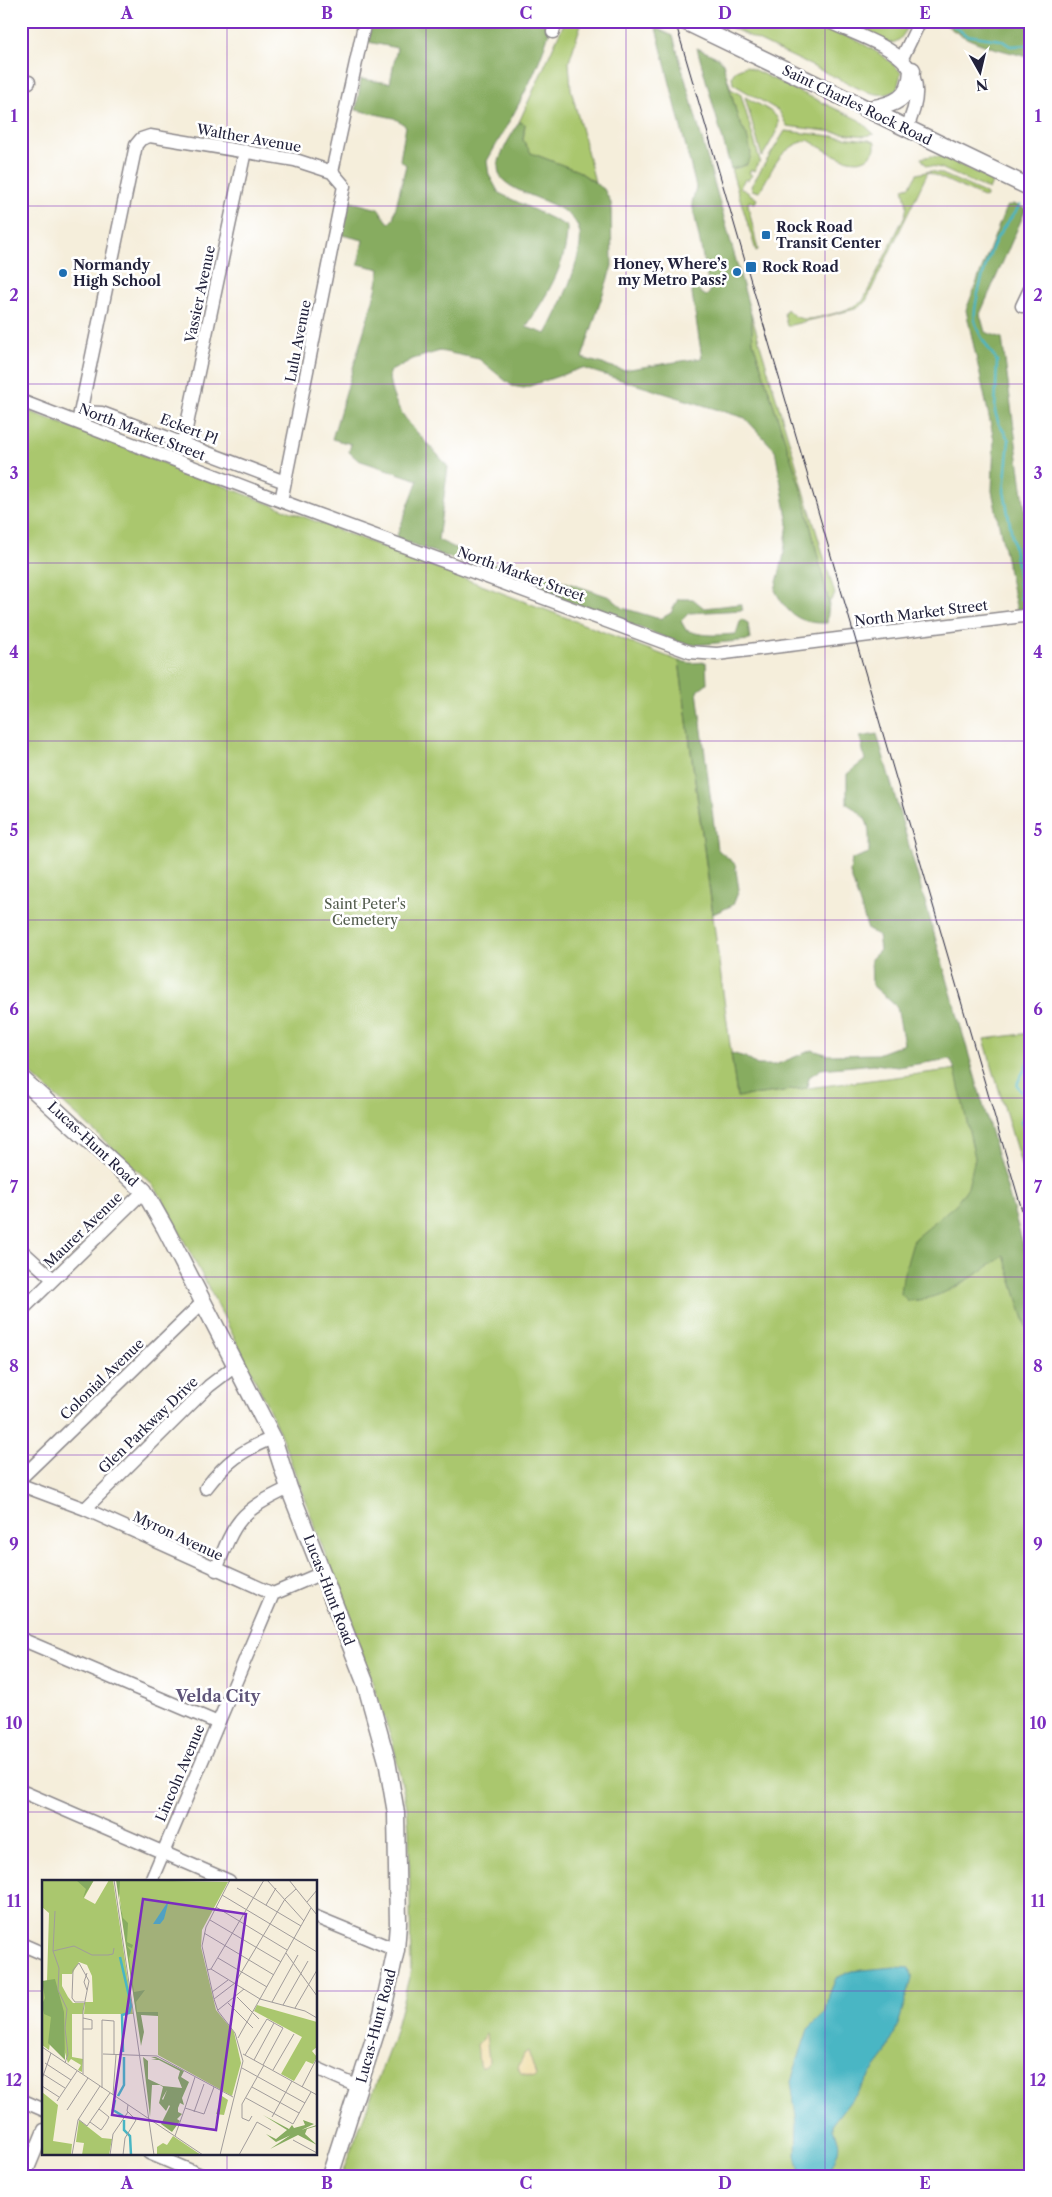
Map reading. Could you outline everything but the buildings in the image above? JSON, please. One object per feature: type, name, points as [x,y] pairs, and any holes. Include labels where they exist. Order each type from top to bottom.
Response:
[{"type":"main road","name":"Saint Charles Rock Road","points":[[684,21],[1031,188]]},
{"type":"main road","points":[[869,109],[887,106],[901,98],[910,87],[907,64]]},
{"type":"main road","name":"Lucas-Hunt Road","points":[[21,1078],[144,1191],[273,1438],[289,1488],[365,1682],[387,1761],[396,1813],[398,1924],[396,1950],[382,2014],[330,2176]]},
{"type":"street","points":[[332,172],[366,21]]},
{"type":"street","points":[[827,21],[907,64],[916,81],[918,96],[914,112],[906,129]]},
{"type":"street","points":[[907,64],[920,21]]},
{"type":"street","name":"Walther Avenue","points":[[79,418],[136,145],[141,139],[150,136],[245,151],[295,160],[332,172]]},
{"type":"street","name":"Vassier Avenue","points":[[184,443],[245,151]]},
{"type":"street","name":"Lulu Avenue","points":[[281,501],[344,186],[332,172]]},
{"type":"street","points":[[1022,306],[1031,287]]},
{"type":"street","name":"North Market Street","points":[[21,402],[79,418],[281,501],[681,649],[700,654],[717,654],[1031,615]]},
{"type":"street","name":"Eckert Pl","points":[[79,418],[102,413],[285,482]]},
{"type":"street","name":"Maurer Avenue","points":[[21,1311],[144,1191]]},
{"type":"street","points":[[21,1250],[53,1279]]},
{"type":"street","name":"Colonial Avenue","points":[[21,1478],[203,1302]]},
{"type":"street","name":"Glen Parkway Drive","points":[[85,1510],[209,1386],[235,1366]]},
{"type":"street","points":[[206,1488],[225,1464],[252,1446],[273,1438]]},
{"type":"street","name":"Myron Avenue","points":[[21,1486],[85,1510],[273,1594]]},
{"type":"street","points":[[216,1570],[229,1534],[242,1515],[258,1502],[289,1488]]},
{"type":"street","points":[[273,1594],[322,1573]]},
{"type":"street","name":"Lincoln Avenue","points":[[151,1880],[273,1594]]},
{"type":"street","points":[[21,1639],[218,1723]]},
{"type":"street","points":[[21,1791],[227,1880]]},
{"type":"street","points":[[318,1918],[396,1950]]},
{"type":"street","points":[[21,1944],[42,1953]]},
{"type":"street","points":[[318,2069],[360,2087]]},
{"type":"street","points":[[21,2100],[42,2109]]},
{"type":"street","points":[[25,2176],[42,2135]]},
{"type":"street","points":[[151,2154],[203,2176]]},
{"type":"green space","points":[[372,21],[552,21],[533,76],[487,161],[489,175],[499,193],[567,226],[564,253],[560,266],[548,291],[526,327],[546,334],[557,313],[574,270],[578,256],[580,233],[575,221],[565,211],[522,192],[501,177],[498,167],[499,162],[506,144],[519,122],[525,124],[523,140],[531,153],[578,171],[604,189],[611,203],[612,266],[582,358],[623,370],[702,358],[691,287],[695,283],[699,291],[706,296],[710,292],[692,203],[696,187],[656,28],[673,36],[751,314],[753,342],[803,495],[829,603],[827,623],[809,622],[795,616],[784,605],[775,590],[783,559],[788,523],[775,450],[745,418],[582,368],[524,388],[512,386],[479,359],[440,351],[413,359],[389,372],[395,400],[402,413],[448,467],[438,540],[492,565],[506,562],[610,597],[623,608],[660,619],[671,613],[678,599],[693,599],[704,608],[740,604],[743,610],[689,613],[681,621],[686,630],[705,635],[717,635],[736,634],[741,619],[748,623],[750,640],[695,645],[678,642],[396,538],[418,480],[358,460],[349,452],[351,444],[332,439],[376,290],[380,269],[358,264],[363,240],[342,235],[348,201],[378,209],[389,223],[393,219],[406,165],[400,160],[406,126],[394,118],[356,110],[361,79],[390,83],[397,48],[368,42]]},
{"type":"green space","points":[[565,21],[582,21],[569,62],[571,89],[595,182],[578,171],[531,153],[523,141],[525,124],[519,122]]},
{"type":"green space","points":[[812,21],[847,35],[886,58],[901,73],[897,89],[889,94],[876,94],[862,90],[720,22]]},
{"type":"green space","points":[[845,21],[910,21],[900,39],[889,43]]},
{"type":"green space","points":[[942,21],[972,21],[984,25],[995,21],[1024,21],[1031,25],[1031,58],[972,40],[951,29]]},
{"type":"green space","points":[[697,48],[719,58],[723,63],[738,119],[747,136],[751,153],[749,161],[742,166],[731,169]]},
{"type":"green space","points":[[746,66],[859,120],[874,134],[865,136],[787,126],[779,111],[733,84],[732,76],[736,70]]},
{"type":"green space","points":[[726,74],[731,89],[741,95],[760,161],[754,171],[751,170],[749,173],[752,175],[748,180],[745,179],[740,187],[757,199],[755,203],[749,201],[748,205],[758,250],[756,251],[731,169],[747,165],[747,136],[738,119]]},
{"type":"green space","points":[[745,97],[768,110],[778,120],[775,133],[762,157]]},
{"type":"green space","points":[[785,131],[869,140],[875,142],[875,149],[869,157],[852,161],[833,154],[808,140],[790,148],[783,154],[773,167],[759,192],[752,190],[751,186]]},
{"type":"green space","points":[[931,156],[943,157],[990,179],[992,183],[989,190],[941,168],[926,165],[921,158]]},
{"type":"green space","points":[[930,171],[940,173],[987,194],[985,198],[928,172],[865,303],[855,309],[787,326],[784,313],[787,309],[796,317],[810,319],[844,310],[863,301],[905,215],[907,206],[903,188],[910,186],[917,174]]},
{"type":"green space","points":[[1013,204],[1026,209],[980,314],[985,332],[1002,338],[1031,555],[1031,609],[1017,611],[992,491],[994,440],[966,310],[1006,207]]},
{"type":"green space","points":[[751,314],[835,594],[829,603],[803,495],[753,342]]},
{"type":"green space","name":"Saint Peter's Cemetery","points":[[21,408],[679,661],[737,1097],[958,1069],[1031,1308],[1031,2176],[341,2176],[392,2042],[411,1970],[407,1807],[393,1744],[370,1675],[282,1438],[207,1284],[159,1193],[148,1180],[21,1065]]},
{"type":"green space","points":[[679,661],[691,663],[706,662],[707,683],[697,691],[717,849],[735,864],[739,890],[733,905],[713,914]]},
{"type":"green space","points":[[877,734],[1031,1272],[1031,1342],[1004,1256],[959,1285],[934,1296],[922,1300],[908,1301],[901,1294],[903,1277],[914,1239],[956,1204],[968,1187],[975,1158],[955,1069],[950,1059],[898,1067],[874,1064],[821,1069],[809,1077],[807,1088],[737,1097],[731,1053],[745,1057],[757,1065],[775,1065],[812,1050],[829,1055],[877,1054],[904,1044],[897,1007],[872,985],[871,959],[880,950],[878,935],[868,930],[850,873],[852,859],[869,853],[869,830],[861,814],[847,804],[847,774],[865,760],[860,737]]},
{"type":"green space","points":[[1031,1033],[1031,1198],[984,1039]]},
{"type":"sand","points":[[486,2034],[489,2061],[484,2067],[480,2067],[477,2045]]},
{"type":"sand","points":[[528,2051],[536,2075],[534,2077],[521,2073],[518,2068],[524,2054]]},
{"type":"water","points":[[895,1967],[909,1968],[912,1979],[899,2022],[885,2056],[832,2125],[832,2130],[839,2147],[828,2176],[801,2176],[796,2156],[797,2124],[791,2081],[808,2029],[826,2012],[829,1995],[836,1978],[852,1971]]},
{"type":"waterway","points":[[947,21],[966,35],[1001,40],[1010,46],[1031,45]]},
{"type":"waterway","points":[[1020,205],[1000,233],[991,250],[976,302],[975,321],[984,342],[997,361],[995,412],[999,424],[1009,440],[1004,491],[1021,599]]},
{"type":"waterway","points":[[1031,1049],[1026,1067],[1018,1082],[1020,1091],[1029,1101],[1028,1109],[1021,1122],[1031,1145]]},
{"type":"tram line","points":[[675,21],[1031,1241]]},
{"type":"place","name":"Rock Road Transit Center","points":[[766,235]]},
{"type":"place","name":"Rock Road","points":[[751,267]]},
{"type":"place","name":"Honey, Where’s my Metro Pass?","points":[[737,272]]},
{"type":"place","name":"Normandy High School","points":[[63,273]]},
{"type":"district","name":"Velda City","points":[[218,1696]]}]
